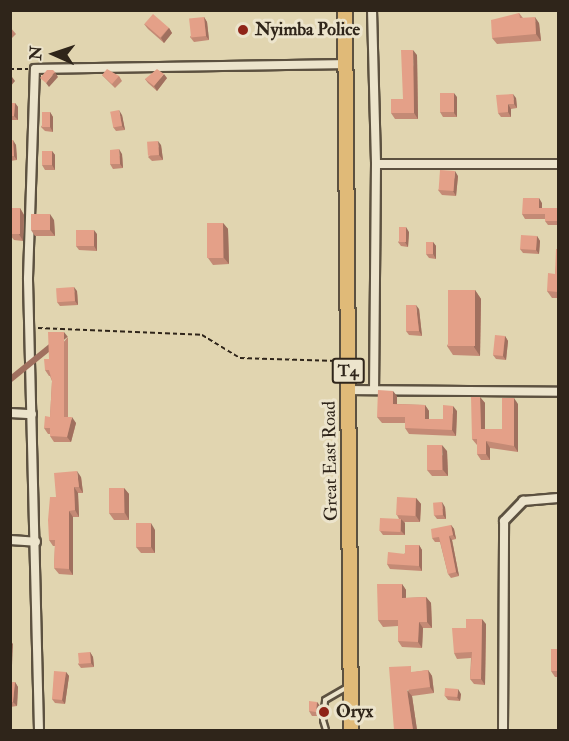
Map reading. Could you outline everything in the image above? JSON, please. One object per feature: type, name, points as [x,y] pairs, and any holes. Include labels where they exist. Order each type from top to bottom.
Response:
[{"type":"highway","name":"Great East Road","points":[[345,10],[351,730]]},
{"type":"street","points":[[372,10],[376,164],[374,390]]},
{"type":"street","points":[[39,730],[29,327],[35,69],[345,64]]},
{"type":"street","points":[[376,164],[558,164]]},
{"type":"street","points":[[348,390],[558,392]]},
{"type":"street","points":[[10,413],[32,414]]},
{"type":"street","points":[[503,730],[504,521],[523,501],[558,498]]},
{"type":"street","points":[[10,540],[36,542]]},
{"type":"lane","points":[[326,730],[322,717],[325,700],[351,686]]},
{"type":"path","points":[[10,69],[35,69]]},
{"type":"path","points":[[29,327],[202,335],[240,358],[348,362]]},
{"type":"building","points":[[519,13],[520,18],[535,17],[536,34],[492,38],[491,20]]},
{"type":"building","points":[[153,14],[169,28],[160,38],[144,24]]},
{"type":"building","points":[[204,17],[206,36],[191,37],[189,19]]},
{"type":"building","points":[[401,50],[413,50],[414,113],[391,113],[391,99],[403,99]]},
{"type":"building","points":[[107,69],[119,76],[112,84],[102,75]]},
{"type":"building","points":[[157,69],[164,74],[154,86],[145,79]]},
{"type":"building","points":[[47,70],[55,72],[46,83],[40,78]]},
{"type":"building","points":[[440,93],[454,93],[454,112],[440,112]]},
{"type":"building","points":[[513,94],[514,104],[508,104],[508,112],[498,113],[496,95]]},
{"type":"building","points":[[10,103],[15,103],[14,116],[10,116]]},
{"type":"building","points":[[119,110],[122,126],[113,127],[110,112]]},
{"type":"building","points":[[42,112],[50,112],[50,127],[42,127]]},
{"type":"building","points":[[10,140],[13,140],[14,156],[10,156]]},
{"type":"building","points":[[158,141],[159,155],[148,156],[147,142]]},
{"type":"building","points":[[119,149],[120,164],[110,164],[110,150]]},
{"type":"building","points":[[42,151],[52,151],[52,165],[42,165]]},
{"type":"building","points":[[440,170],[455,171],[454,191],[439,190]]},
{"type":"building","points":[[523,198],[539,198],[539,208],[558,208],[558,221],[545,221],[545,214],[522,214]]},
{"type":"building","points":[[10,208],[20,208],[20,234],[10,234]]},
{"type":"building","points":[[31,214],[50,214],[50,230],[31,230]]},
{"type":"building","points":[[207,223],[223,223],[223,258],[207,258]]},
{"type":"building","points":[[399,227],[406,227],[406,242],[399,242]]},
{"type":"building","points":[[76,230],[94,230],[94,246],[76,246]]},
{"type":"building","points":[[521,235],[537,236],[536,250],[520,249]]},
{"type":"building","points":[[426,242],[433,242],[433,254],[426,254]]},
{"type":"building","points":[[556,249],[558,249],[558,292],[547,291],[548,273],[555,274]]},
{"type":"building","points":[[74,287],[75,301],[57,302],[56,288]]},
{"type":"building","points":[[448,290],[475,290],[475,346],[448,346]]},
{"type":"building","points":[[406,305],[416,305],[419,331],[406,331]]},
{"type":"building","points":[[48,332],[64,332],[64,417],[72,417],[67,437],[50,436],[50,428],[44,428],[45,416],[50,417],[52,381],[49,370],[45,370],[44,359],[49,359]]},
{"type":"building","points":[[495,335],[505,336],[503,356],[493,355]]},
{"type":"building","points":[[378,390],[393,391],[393,404],[425,405],[425,419],[443,419],[443,405],[453,406],[452,430],[405,428],[405,417],[377,417]]},
{"type":"building","points":[[471,397],[480,397],[481,429],[502,429],[502,398],[514,398],[514,446],[486,441],[486,454],[477,454],[477,439],[472,439]]},
{"type":"building","points":[[427,445],[442,445],[442,470],[427,470]]},
{"type":"building","points":[[77,471],[79,487],[74,487],[75,510],[69,511],[69,569],[54,568],[55,540],[49,540],[48,520],[50,497],[56,497],[54,473]]},
{"type":"building","points":[[109,488],[124,488],[124,513],[109,513]]},
{"type":"building","points":[[397,497],[416,498],[415,516],[396,515]]},
{"type":"building","points":[[442,502],[443,515],[434,516],[433,503]]},
{"type":"building","points":[[380,518],[401,519],[400,532],[379,531]]},
{"type":"building","points":[[136,523],[151,523],[151,547],[136,547]]},
{"type":"building","points":[[451,525],[453,535],[449,536],[456,572],[448,574],[439,537],[432,538],[431,529]]},
{"type":"building","points":[[405,545],[419,545],[419,566],[387,564],[388,552],[405,554]]},
{"type":"building","points":[[377,584],[402,584],[402,598],[426,597],[427,622],[419,622],[418,642],[398,641],[398,620],[378,620]]},
{"type":"building","points":[[466,619],[482,619],[481,679],[470,679],[472,652],[454,653],[452,628],[466,628]]},
{"type":"building","points":[[551,649],[558,649],[558,671],[551,671]]},
{"type":"building","points":[[90,652],[91,663],[79,664],[78,653]]},
{"type":"building","points":[[411,666],[411,672],[428,670],[430,687],[407,690],[413,730],[394,730],[389,667]]},
{"type":"building","points":[[54,671],[66,672],[62,700],[52,699]]},
{"type":"building","points":[[15,682],[13,702],[10,702],[10,683]]},
{"type":"building","points":[[445,688],[458,689],[457,697],[444,696]]},
{"type":"building","points":[[309,701],[317,702],[316,712],[309,711]]},
{"type":"place","name":"Nyimba Police","points":[[243,30]]},
{"type":"place","name":"Oryx","points":[[324,712]]}]
